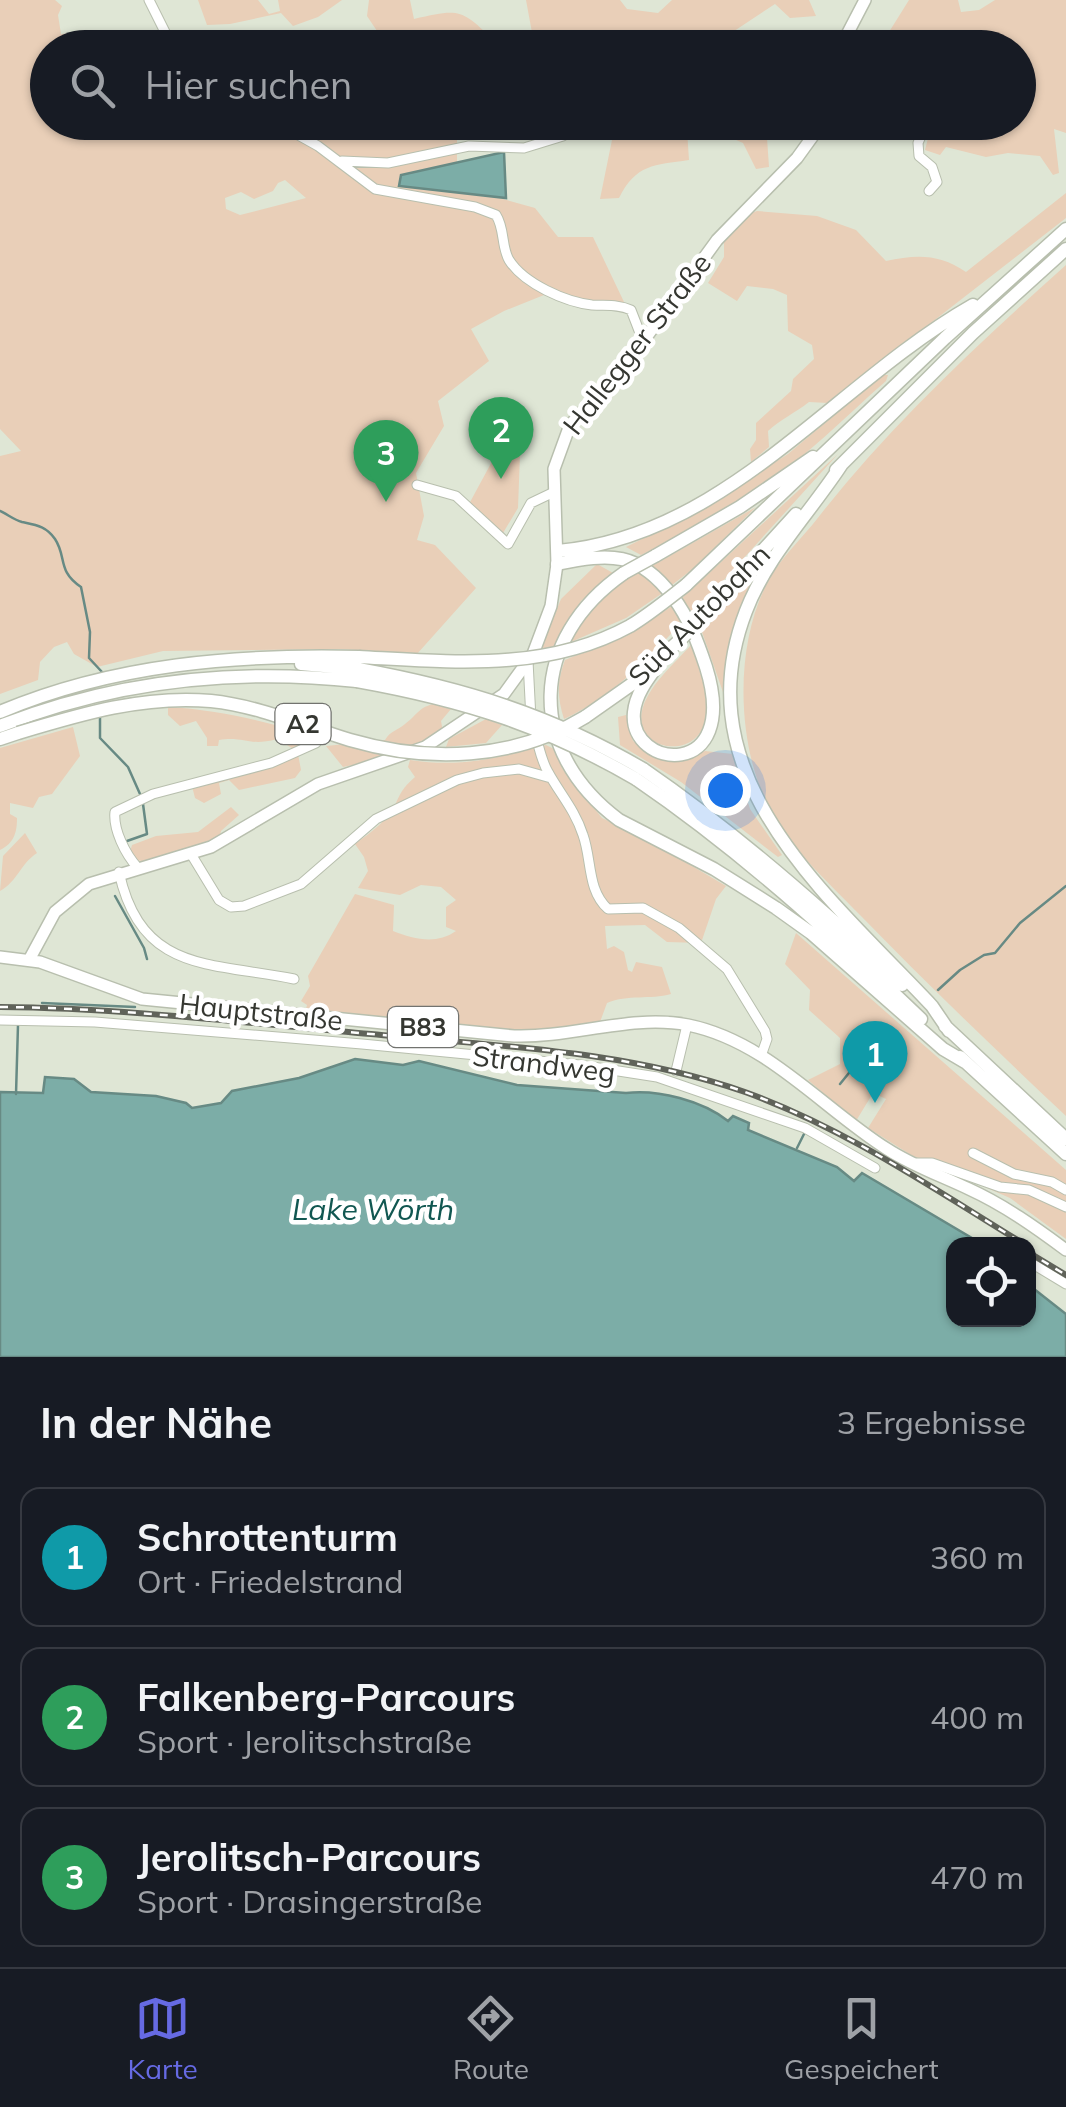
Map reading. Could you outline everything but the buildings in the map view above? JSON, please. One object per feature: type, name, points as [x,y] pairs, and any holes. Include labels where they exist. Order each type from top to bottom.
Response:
[{"type":"highway","name":"Süd Autobahn","points":[[0,740],[8,720],[69,687],[158,668],[260,658],[358,669],[540,658],[630,626],[686,585],[1066,228]]},
{"type":"highway","name":"Süd Autobahn","points":[[8,720],[190,700],[262,711],[375,746],[439,755],[516,746],[558,733],[614,699],[663,658],[842,464],[972,333],[1066,249]]},
{"type":"highway","points":[[558,558],[630,538],[709,498],[760,466],[883,367],[960,312],[993,294]]},
{"type":"highway","points":[[832,446],[740,508],[624,574],[594,596],[564,638],[552,675],[554,731],[568,767],[600,806],[619,820],[714,869],[811,933],[935,1042],[966,1062]]},
{"type":"highway","points":[[842,464],[791,533],[746,611],[731,676],[736,741],[756,800],[783,843],[852,928],[932,1006],[950,1031],[1066,1139]]},
{"type":"highway","points":[[558,558],[605,556],[630,560],[658,578],[680,607],[702,653],[713,689],[715,714],[702,743],[675,755],[651,748],[639,736],[633,714],[640,690],[663,658]]},
{"type":"highway","name":"A2","points":[[8,720],[96,695],[179,680],[358,669],[422,680],[493,699],[558,724],[730,831],[852,928]]},
{"type":"highway","name":"A2","points":[[640,774],[748,860],[1066,1154]]},
{"type":"main road","points":[[849,30],[865,0]]},
{"type":"main road","name":"Hallegger Straße","points":[[30,960],[48,922],[63,903],[90,884],[119,872],[191,854],[245,830],[318,784],[425,747],[504,694],[528,661],[549,616],[558,558],[556,459],[570,424],[626,366],[717,240],[810,140]]},
{"type":"main road","name":"Hauptstraße","points":[[0,957],[30,960],[142,999],[514,1036],[552,1036],[651,1022],[687,1025],[727,1037],[761,1056]]},
{"type":"main road","name":"B83","points":[[761,1056],[864,1134],[910,1162],[993,1201],[1066,1250]]},
{"type":"street","points":[[149,0],[164,30]]},
{"type":"street","points":[[305,140],[380,191],[496,214],[514,266],[574,301],[631,310],[642,340]]},
{"type":"street","points":[[340,161],[388,164],[470,146],[524,148],[550,140]]},
{"type":"street","points":[[920,140],[919,156],[932,167],[937,182],[929,191]]},
{"type":"street","points":[[417,486],[456,496],[508,544],[531,503],[554,492]]},
{"type":"street","points":[[528,661],[530,715],[544,762],[582,831],[599,901],[608,910],[643,908],[660,916],[727,969],[765,1032],[767,1039],[761,1056]]},
{"type":"street","points":[[138,868],[121,839],[115,812],[153,794],[271,763],[316,743]]},
{"type":"street","points":[[191,854],[219,900],[232,907],[244,906],[300,884],[376,819],[457,780],[519,770],[552,778]]},
{"type":"street","points":[[119,872],[126,900],[161,948],[204,966],[294,979]]},
{"type":"street","name":"Strandweg","points":[[0,1020],[95,1022],[580,1065],[657,1077],[805,1128],[875,1168]]},
{"type":"street","points":[[676,1070],[687,1025]]},
{"type":"street","points":[[974,1153],[1014,1174],[1052,1182],[1066,1190]]},
{"type":"street","points":[[910,1162],[932,1163],[1000,1187],[1028,1190],[1066,1207]]},
{"type":"street","points":[[1036,1266],[1066,1284]]},
{"type":"shaded area","points":[[0,0],[55,0],[62,6],[58,15],[60,30],[30,30],[30,140],[457,140],[457,162],[402,175],[400,186],[492,196],[535,208],[558,237],[593,237],[625,304],[581,308],[544,295],[471,329],[489,361],[438,401],[444,426],[416,473],[424,516],[417,540],[435,545],[476,588],[417,654],[340,649],[163,651],[97,667],[74,654],[67,642],[54,647],[40,662],[38,680],[0,694],[0,456],[21,451],[0,429]],"holes":[[[285,180],[306,198],[240,215],[226,209],[225,198],[241,192],[254,199],[273,191]]]},
{"type":"shaded area","points":[[198,0],[258,0],[269,14],[280,11],[278,0],[342,0],[318,17],[293,26],[281,13],[207,25]]},
{"type":"shaded area","points":[[369,0],[410,0],[414,19],[458,14],[483,30],[376,30],[367,16]]},
{"type":"shaded area","points":[[526,0],[620,0],[627,9],[658,13],[672,0],[809,0],[816,16],[790,18],[775,4],[736,30],[532,30]]},
{"type":"shaded area","points":[[909,0],[958,0],[961,12],[979,10],[995,0],[1066,0],[1066,133],[1054,129],[1059,173],[1053,175],[1040,156],[1008,153],[986,157],[946,147],[940,155],[925,150],[928,140],[1036,140],[1036,30],[890,30]]},
{"type":"shaded area","points":[[612,140],[688,140],[689,160],[647,168],[632,178],[619,198],[600,199]]},
{"type":"shaded area","points":[[736,140],[767,140],[769,167],[756,169],[743,143]]},
{"type":"shaded area","points":[[1066,193],[1066,218],[828,403],[809,402],[773,427],[768,431],[769,447],[751,462],[756,423],[791,391],[793,379],[814,359],[812,345],[788,331],[787,295],[747,286],[737,301],[708,283],[724,257],[724,237],[744,216],[757,211],[817,216],[856,230],[886,261],[928,257],[966,272]]},
{"type":"shaded area","points":[[1066,265],[1066,1116],[824,879],[790,840],[759,786],[746,727],[744,695],[750,633],[758,604],[780,563],[905,418]]},
{"type":"shaded area","points":[[882,375],[888,375],[886,381],[762,487],[641,555],[626,547],[698,511],[788,454]]},
{"type":"shaded area","points":[[502,443],[520,454],[518,508],[503,533],[469,504]]},
{"type":"shaded area","points":[[838,454],[693,614],[682,598]]},
{"type":"shaded area","points":[[756,507],[672,585],[652,566]]},
{"type":"shaded area","points":[[597,564],[613,573],[581,601],[555,647],[540,650],[561,599]]},
{"type":"shaded area","points":[[639,573],[653,579],[664,592],[626,618],[571,642],[599,602]]},
{"type":"shaded area","points":[[749,581],[752,583],[736,623],[724,695],[702,632]]},
{"type":"shaded area","points":[[672,606],[681,623],[655,651],[613,689],[564,719],[559,689],[565,660],[634,631]]},
{"type":"shaded area","points":[[691,645],[706,698],[704,725],[696,738],[684,745],[657,743],[647,735],[642,723],[643,707],[657,682]]},
{"type":"shaded area","points":[[433,704],[451,709],[441,721],[443,732],[390,757],[343,767],[326,746],[385,740]]},
{"type":"shaded area","points":[[168,707],[244,718],[319,738],[295,750],[277,739],[219,740],[218,746],[207,746],[207,738],[196,721],[180,726],[168,715]]},
{"type":"shaded area","points":[[626,715],[633,741],[662,759],[685,760],[705,751],[733,754],[750,809],[782,855],[778,857],[681,782],[620,745],[618,717]]},
{"type":"shaded area","points":[[486,719],[502,725],[486,743],[446,747],[449,739]]},
{"type":"shaded area","points":[[73,727],[80,756],[52,794],[39,797],[33,808],[10,803],[10,814],[17,818],[16,828],[12,841],[0,850],[0,748]]},
{"type":"shaded area","points":[[546,745],[556,750],[562,768],[602,818],[726,886],[716,899],[701,943],[667,942],[645,925],[605,926],[607,949],[614,946],[624,952],[632,972],[636,962],[662,967],[671,994],[615,1000],[607,1003],[600,1022],[555,1031],[511,1032],[306,1009],[301,1001],[310,986],[308,976],[355,894],[394,905],[393,931],[433,939],[456,931],[446,927],[446,907],[456,900],[441,887],[421,885],[400,895],[358,888],[368,871],[355,844],[384,820],[415,777],[408,767],[410,760],[463,762]]},
{"type":"shaded area","points":[[298,754],[301,770],[295,778],[239,790],[229,780],[219,783],[221,794],[204,803],[195,798],[192,786]]},
{"type":"shaded area","points":[[231,807],[239,815],[221,831],[219,839],[146,862],[137,860],[130,852],[132,845],[156,836],[198,832]]},
{"type":"shaded area","points":[[25,833],[37,853],[0,891],[3,856]]},
{"type":"shaded area","points":[[796,933],[1066,1170],[1066,1239],[1010,1198],[911,1155],[868,1128],[886,1099],[873,1093],[856,1121],[808,1080],[840,1064],[840,1038],[809,1010],[810,990],[785,964]]},
{"type":"water","points":[[504,152],[506,198],[399,186],[401,175]]},
{"type":"water","name":"Lake Wörth","points":[[355,1059],[403,1065],[419,1061],[517,1085],[666,1095],[693,1102],[728,1121],[733,1116],[749,1123],[748,1130],[837,1167],[854,1181],[862,1173],[970,1237],[946,1237],[946,1327],[1036,1327],[1036,1290],[1066,1314],[1066,1357],[0,1357],[0,1092],[43,1093],[45,1077],[74,1079],[91,1092],[156,1096],[192,1108],[221,1103],[232,1091],[299,1078]]},
{"type":"waterway","points":[[0,511],[44,529],[55,539],[65,570],[81,587],[90,632],[89,658],[102,672]]},
{"type":"waterway","points":[[100,714],[100,738],[128,767],[140,794]]},
{"type":"waterway","points":[[127,841],[147,834],[143,804]]},
{"type":"waterway","points":[[938,990],[960,970],[984,955],[995,953],[1020,923],[1066,886]]},
{"type":"waterway","points":[[115,896],[147,959]]},
{"type":"waterway","points":[[42,1003],[135,1007]]},
{"type":"waterway","points":[[16,1094],[18,1025]]},
{"type":"waterway","points":[[840,1084],[870,1047],[883,1038]]},
{"type":"waterway","points":[[797,1148],[804,1134]]},
{"type":"railway","points":[[0,1007],[139,1013],[513,1047],[654,1067],[745,1092],[818,1123],[1013,1237]]},
{"type":"railway","points":[[1036,1257],[1066,1275]]},
{"type":"place","name":"Falkenberg-Parcours","points":[[501,479]]},
{"type":"place","name":"Jerolitsch-Parcours","points":[[386,502]]},
{"type":"place","name":"Schrottenturm","points":[[875,1103]]}]
